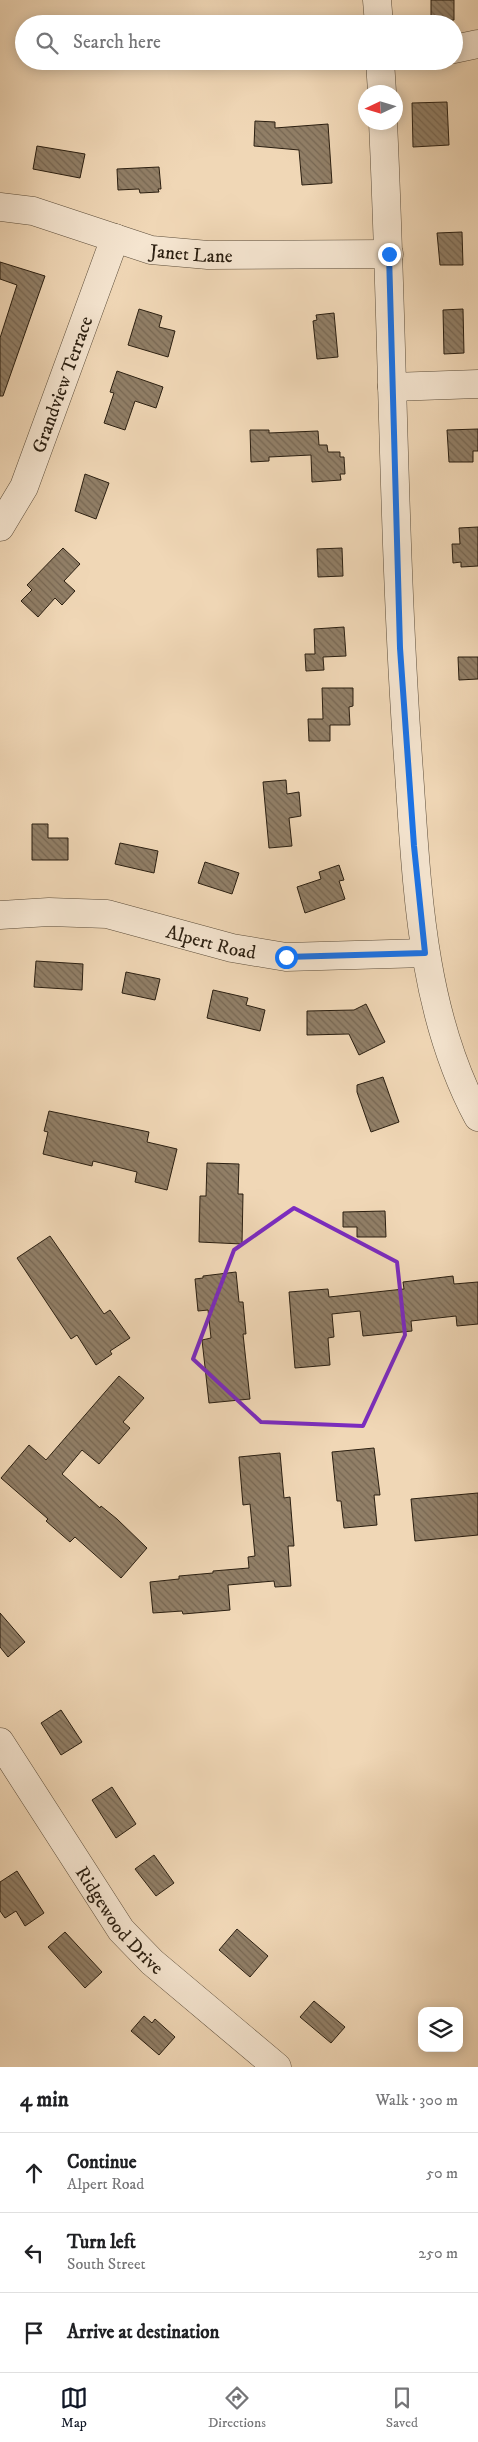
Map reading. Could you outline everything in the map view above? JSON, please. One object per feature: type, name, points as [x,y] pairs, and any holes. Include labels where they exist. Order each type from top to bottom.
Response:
[{"type":"street","points":[[378,0],[378,15]]},
{"type":"street","points":[[463,47],[478,44]]},
{"type":"street","points":[[381,70],[382,85]]},
{"type":"street","points":[[383,130],[389,254],[400,648],[414,846],[425,953],[433,999],[448,1050],[478,1117]]},
{"type":"street","name":"Janet Lane","points":[[0,207],[33,211],[151,250],[208,255],[389,254]]},
{"type":"street","name":"Grandview Terrace","points":[[0,527],[24,487],[115,238]]},
{"type":"street","points":[[392,388],[478,384]]},
{"type":"street","name":"Alpert Road","points":[[0,915],[49,912],[106,914],[232,948],[286,957],[425,953]]},
{"type":"street","name":"Ridgewood Drive","points":[[0,1742],[121,1930],[152,1962],[277,2067]]},
{"type":"highlighted area","points":[[294,1208],[397,1262],[405,1335],[363,1426],[261,1422],[193,1359],[234,1250]]},
{"type":"building","points":[[431,0],[454,0],[454,15],[431,15]]},
{"type":"building","points":[[447,102],[449,145],[413,147],[412,103]]},
{"type":"building","points":[[255,121],[275,122],[275,128],[328,124],[332,183],[302,185],[299,150],[254,146]]},
{"type":"building","points":[[37,146],[85,154],[80,178],[33,169]]},
{"type":"building","points":[[159,167],[161,189],[158,189],[159,192],[140,193],[139,189],[118,190],[117,169]]},
{"type":"building","points":[[462,232],[463,265],[440,265],[437,233]]},
{"type":"building","points":[[0,262],[45,276],[3,396],[0,396],[0,338],[17,285],[0,279]]},
{"type":"building","points":[[139,309],[162,316],[159,327],[175,331],[168,357],[128,345]]},
{"type":"building","points":[[463,309],[464,353],[444,354],[443,310]]},
{"type":"building","points":[[334,313],[338,357],[317,359],[313,321],[317,320],[316,315]]},
{"type":"building","points":[[117,371],[163,387],[156,408],[135,401],[125,430],[104,423],[114,393],[110,392]]},
{"type":"building","points":[[478,429],[478,451],[473,451],[473,462],[449,462],[447,430]]},
{"type":"building","points":[[250,430],[269,430],[269,433],[318,431],[319,445],[327,445],[328,452],[340,452],[340,457],[344,457],[345,474],[340,474],[341,480],[312,482],[311,455],[269,457],[269,461],[251,462]]},
{"type":"building","points":[[85,474],[109,483],[96,519],[75,511]]},
{"type":"building","points":[[478,527],[478,566],[461,567],[461,562],[453,563],[452,544],[460,544],[459,528]]},
{"type":"building","points":[[63,548],[80,564],[64,581],[75,591],[62,605],[55,598],[38,617],[21,601],[32,590],[27,585]]},
{"type":"building","points":[[342,548],[343,576],[318,577],[317,549]]},
{"type":"building","points":[[344,627],[346,656],[323,657],[324,670],[306,671],[305,654],[315,654],[314,629]]},
{"type":"building","points":[[458,657],[478,657],[478,679],[459,680]]},
{"type":"building","points":[[322,688],[353,688],[353,706],[349,707],[350,725],[330,725],[330,741],[309,741],[308,719],[323,719]]},
{"type":"building","points":[[286,780],[287,794],[299,792],[301,816],[289,818],[292,846],[269,848],[263,782]]},
{"type":"building","points":[[32,824],[48,824],[48,838],[68,838],[68,860],[32,860]]},
{"type":"building","points":[[120,843],[158,851],[154,873],[115,864]]},
{"type":"building","points":[[205,862],[239,873],[232,894],[198,883]]},
{"type":"building","points":[[339,865],[344,880],[339,881],[345,899],[305,913],[297,887],[321,879],[319,872]]},
{"type":"building","points":[[36,961],[83,964],[82,990],[34,987]]},
{"type":"building","points":[[126,972],[160,979],[155,1000],[122,993]]},
{"type":"building","points":[[213,990],[248,998],[246,1005],[265,1010],[260,1031],[207,1018]]},
{"type":"building","points":[[366,1004],[385,1042],[359,1055],[349,1034],[307,1035],[307,1011],[354,1010]]},
{"type":"building","points":[[383,1077],[399,1122],[371,1132],[357,1092],[357,1085]]},
{"type":"building","points":[[49,1111],[149,1132],[147,1142],[177,1149],[167,1190],[135,1182],[137,1172],[93,1161],[92,1166],[43,1154],[48,1132],[44,1131]]},
{"type":"building","points":[[207,1163],[239,1164],[238,1194],[243,1194],[242,1244],[199,1242],[200,1196],[206,1196]]},
{"type":"building","points":[[385,1211],[386,1237],[357,1237],[357,1227],[343,1227],[343,1212]]},
{"type":"building","points":[[50,1236],[104,1314],[110,1310],[130,1338],[110,1351],[112,1354],[96,1365],[77,1335],[71,1339],[17,1258]]},
{"type":"building","points":[[236,1272],[239,1302],[243,1302],[246,1334],[243,1334],[250,1399],[209,1403],[202,1340],[211,1338],[208,1310],[198,1311],[195,1279],[203,1278],[203,1276]]},
{"type":"building","points":[[453,1276],[454,1284],[478,1282],[478,1324],[457,1326],[456,1316],[411,1321],[412,1331],[363,1336],[360,1311],[332,1314],[334,1337],[328,1338],[330,1365],[295,1368],[289,1292],[328,1289],[329,1297],[404,1289],[403,1282]]},
{"type":"building","points":[[119,1376],[144,1398],[123,1422],[130,1428],[99,1464],[82,1450],[62,1474],[100,1508],[101,1506],[117,1519],[147,1548],[121,1578],[75,1537],[70,1542],[46,1521],[48,1519],[1,1478],[29,1445],[46,1460]]},
{"type":"building","points":[[374,1448],[380,1495],[374,1495],[377,1525],[344,1528],[341,1501],[337,1501],[332,1452]]},
{"type":"building","points":[[280,1453],[284,1498],[290,1497],[294,1546],[288,1546],[291,1586],[275,1587],[274,1581],[228,1585],[230,1610],[183,1614],[182,1611],[153,1613],[150,1582],[179,1579],[179,1576],[213,1573],[213,1571],[249,1568],[248,1557],[255,1556],[250,1504],[243,1505],[239,1457]]},
{"type":"building","points":[[478,1493],[478,1535],[415,1541],[411,1499]]},
{"type":"building","points":[[0,1613],[25,1642],[8,1657],[0,1647]]},
{"type":"building","points":[[61,1710],[82,1742],[61,1755],[41,1723]]},
{"type":"building","points":[[112,1787],[136,1824],[116,1838],[92,1800]]},
{"type":"building","points":[[154,1855],[174,1883],[156,1896],[135,1869]]},
{"type":"building","points":[[17,1871],[44,1913],[25,1926],[16,1911],[5,1918],[0,1911],[0,1882]]},
{"type":"building","points":[[237,1929],[268,1956],[250,1977],[219,1950]]},
{"type":"building","points":[[65,1932],[102,1972],[85,1988],[48,1947]]},
{"type":"building","points":[[314,2001],[345,2027],[331,2043],[300,2017]]},
{"type":"building","points":[[144,2016],[152,2023],[155,2019],[175,2037],[159,2055],[131,2031]]},
{"type":"route","points":[[286,957],[425,953],[414,846],[400,648],[389,254]]}]
